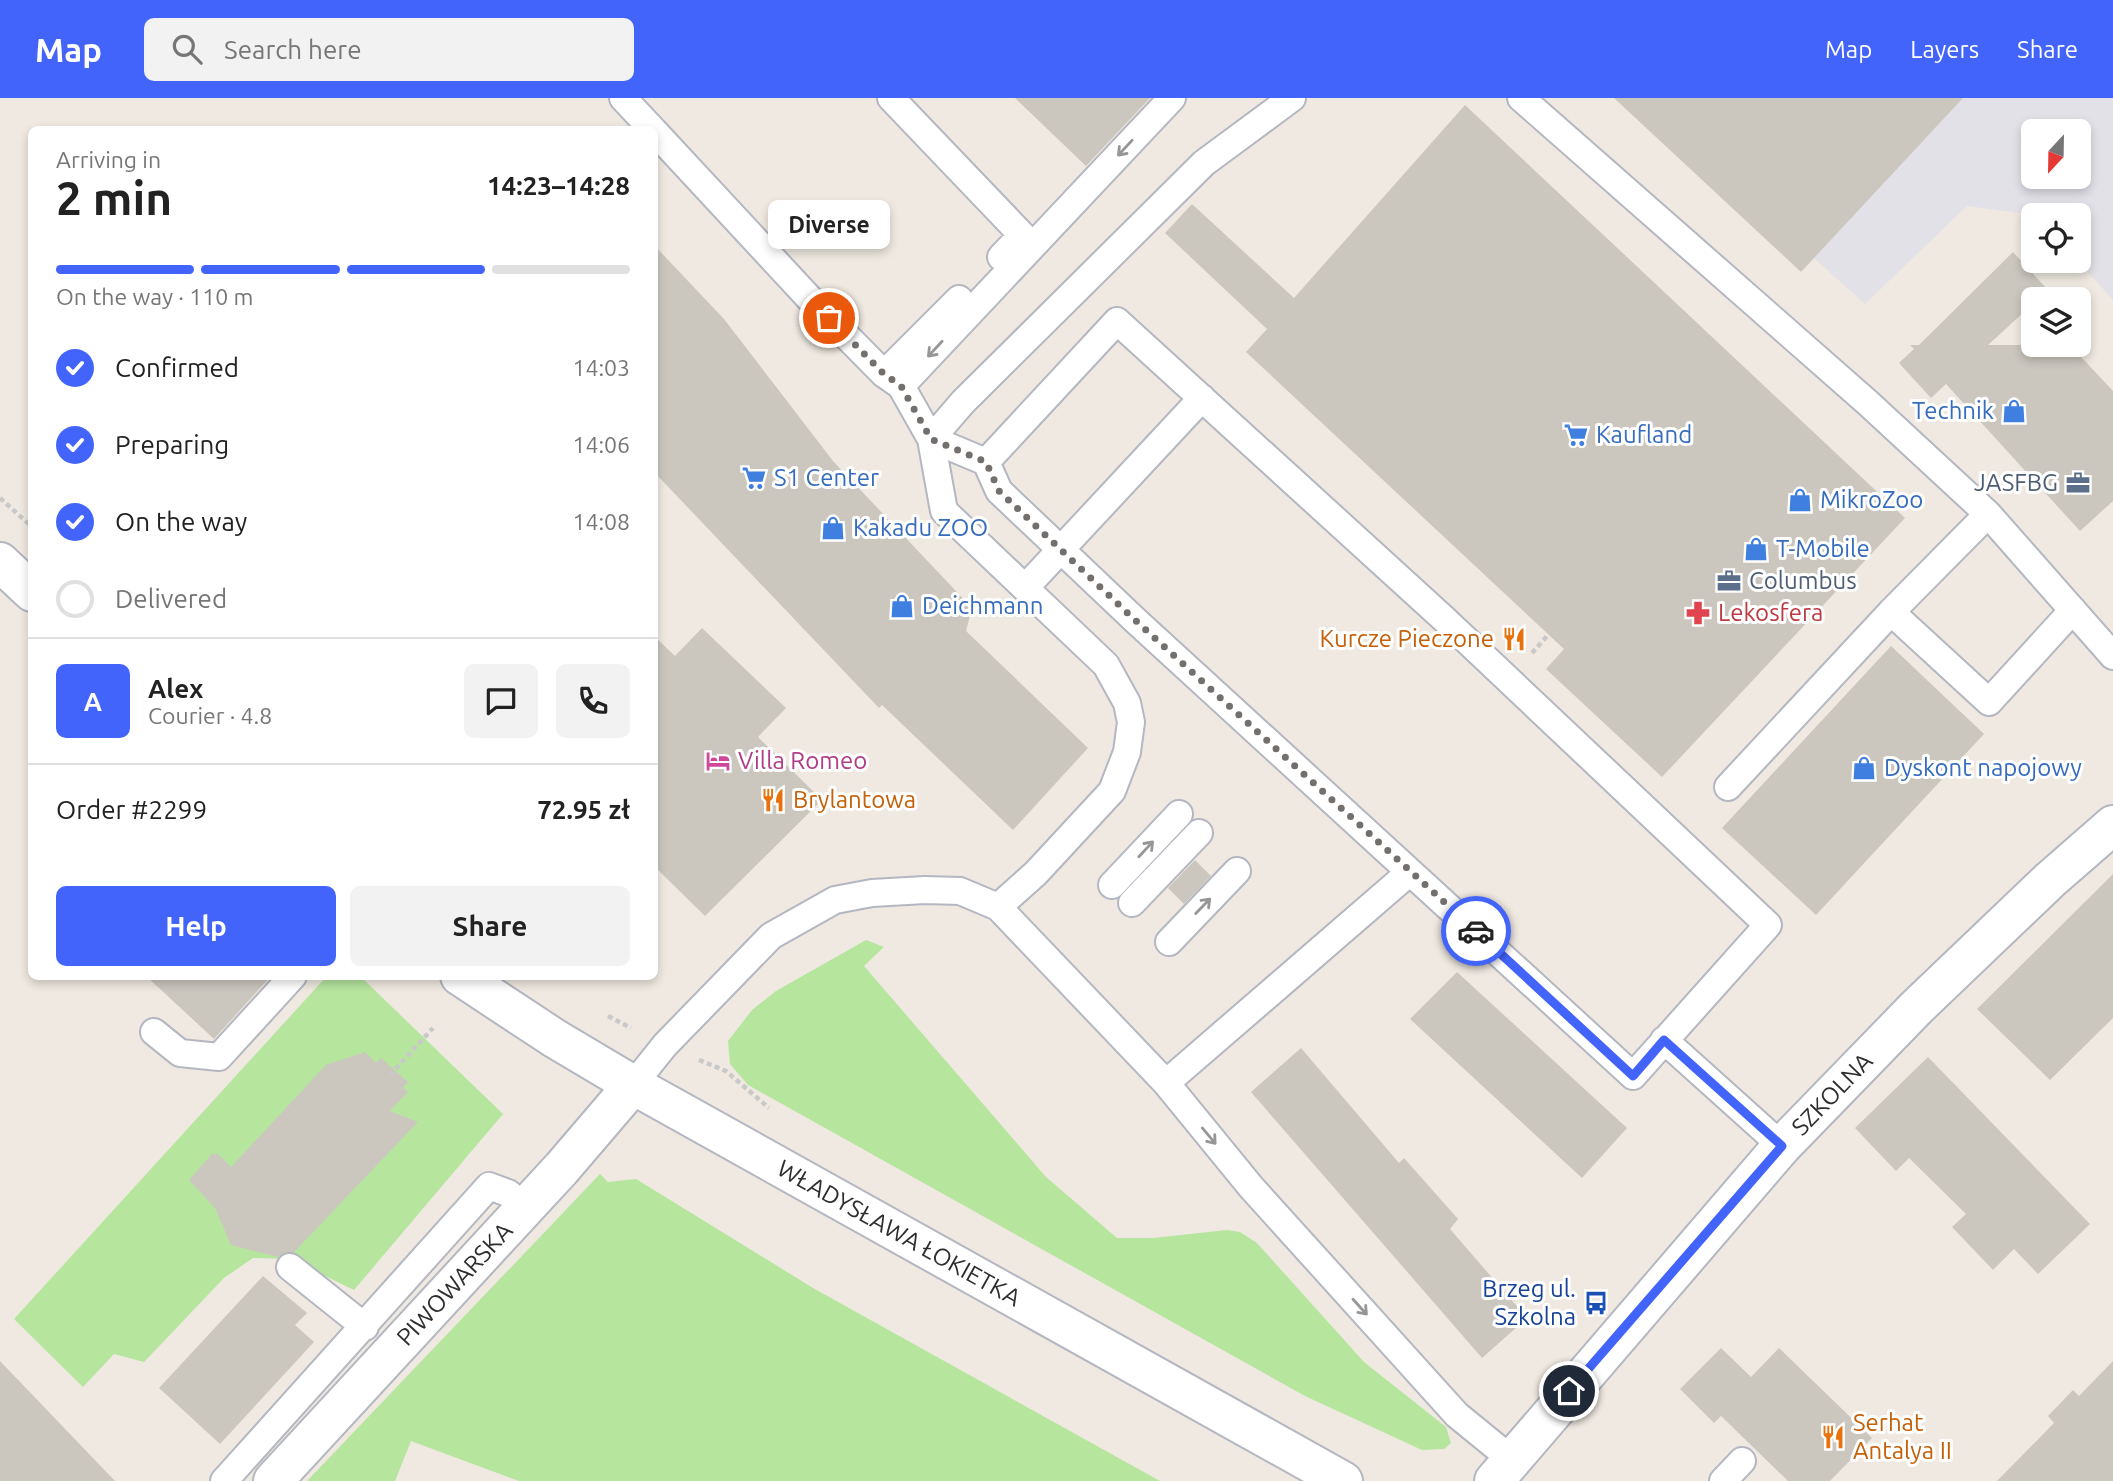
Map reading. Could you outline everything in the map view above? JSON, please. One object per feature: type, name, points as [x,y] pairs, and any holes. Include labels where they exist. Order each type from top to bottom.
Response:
[{"type":"street","name":"SZKOLNA","points":[[1503,1470],[1782,1146],[1916,1008],[2050,880],[2113,825]]},
{"type":"street","name":"WŁADYSŁAWA ŁOKIETKA","points":[[466,980],[554,1038],[633,1085],[1343,1481]]},
{"type":"street","name":"PIWOWARSKA","points":[[273,1481],[526,1208],[633,1085]]},
{"type":"lane","points":[[623,98],[650,126]]},
{"type":"lane","points":[[891,98],[1022,235],[892,380]]},
{"type":"lane","points":[[892,380],[1172,98]]},
{"type":"lane","points":[[931,439],[963,402],[1204,163],[1292,98]]},
{"type":"lane","points":[[1521,98],[1858,394],[1988,514],[2113,656]]},
{"type":"lane","points":[[658,134],[892,380],[931,439],[944,511],[1106,664],[1127,703],[1131,722],[1127,752],[1112,791],[1036,873],[998,907]]},
{"type":"lane","points":[[931,439],[986,462],[999,491],[1633,1076],[1768,925],[1443,618],[1117,321],[986,462]]},
{"type":"lane","points":[[1025,588],[1202,398]]},
{"type":"lane","points":[[1728,787],[1891,612],[1988,514]]},
{"type":"lane","points":[[1891,612],[1989,702],[2073,610]]},
{"type":"lane","points":[[1112,885],[1179,814]]},
{"type":"lane","points":[[1132,903],[1199,833]]},
{"type":"lane","points":[[1169,942],[1237,871]]},
{"type":"lane","points":[[1166,1083],[1410,872]]},
{"type":"lane","points":[[633,1085],[666,1045],[771,936],[835,900],[872,892],[960,891],[998,907],[1166,1083],[1251,1187],[1457,1415],[1503,1470]]},
{"type":"lane","points":[[154,1032],[180,1053],[219,1057],[289,980]]},
{"type":"lane","points":[[1664,1040],[1782,1146]]},
{"type":"lane","points":[[224,1481],[489,1186],[508,1192],[526,1208]]},
{"type":"lane","points":[[290,1267],[365,1327]]},
{"type":"lane","points":[[1723,1481],[1742,1461]]},
{"type":"path","points":[[0,498],[28,523]]},
{"type":"path","points":[[390,1075],[433,1028]]},
{"type":"shaded area","points":[[1636,98],[2113,98],[2113,300],[2089,273],[2091,273],[2091,203],[2021,203],[2021,213],[1967,206],[1865,304]]},
{"type":"green space","points":[[866,940],[884,947],[864,966],[1046,1177],[1117,1238],[1153,1238],[1227,1230],[1240,1232],[1257,1243],[1364,1362],[1446,1427],[1451,1443],[1444,1449],[1422,1450],[1305,1396],[748,1085],[730,1064],[728,1041],[752,1010],[776,991]]},
{"type":"green space","points":[[323,980],[364,980],[503,1114],[354,1290],[290,1259],[253,1258],[224,1278],[144,1362],[114,1354],[83,1387],[14,1319]]},
{"type":"green space","points":[[600,1174],[608,1182],[636,1179],[813,1288],[1160,1481],[519,1481],[411,1441],[395,1481],[307,1481]]},
{"type":"building","points":[[1015,98],[1150,98],[1086,166]]},
{"type":"building","points":[[1614,98],[1963,98],[1801,272]]},
{"type":"building","name":"Kaufland","points":[[1465,105],[1905,518],[1662,777],[1546,669],[1564,649],[1246,352],[1267,329],[1165,233],[1192,204],[1294,298]]},
{"type":"building","name":"S1 Center","points":[[658,249],[724,319],[833,461],[972,608],[966,631],[1088,748],[1013,830],[882,705],[879,708],[658,476]]},
{"type":"building","points":[[2013,252],[2021,261],[2021,273],[2032,273],[2045,287],[2021,287],[2021,315],[1988,345],[2021,345],[2021,357],[2081,357],[2113,391],[2113,501],[2080,531],[1946,384],[1931,398],[1899,363],[1914,349],[1910,345],[1919,345]]},
{"type":"building","name":"Villa Romeo","points":[[702,628],[786,708],[758,737],[822,800],[705,916],[658,870],[658,640],[675,656]]},
{"type":"building","name":"Dyskont napojowy","points":[[1891,646],[1984,734],[1816,915],[1722,828]]},
{"type":"building","points":[[1195,860],[1211,876],[1184,904],[1168,888]]},
{"type":"building","points":[[2113,874],[2113,1018],[2050,1080],[1977,1009]]},
{"type":"building","points":[[1457,972],[1627,1128],[1582,1178],[1410,1019]]},
{"type":"building","points":[[150,980],[267,980],[214,1039]]},
{"type":"building","points":[[1301,1048],[1399,1163],[1404,1158],[1458,1219],[1450,1229],[1527,1318],[1482,1358],[1251,1092]]},
{"type":"building","points":[[365,1052],[376,1063],[381,1058],[408,1082],[403,1088],[408,1092],[390,1111],[418,1122],[294,1252],[285,1252],[278,1257],[231,1245],[215,1208],[189,1180],[213,1153],[217,1153],[231,1167],[326,1065]]},
{"type":"building","points":[[1928,1057],[2090,1224],[2038,1274],[2014,1249],[1993,1270],[1952,1227],[1966,1214],[1909,1158],[1896,1171],[1855,1128]]},
{"type":"building","points":[[263,1276],[307,1313],[295,1325],[314,1342],[220,1444],[159,1388]]},
{"type":"building","points":[[1721,1348],[1751,1377],[1779,1348],[1872,1438],[1830,1481],[1788,1481],[1721,1416],[1714,1423],[1680,1389]]},
{"type":"building","points":[[0,1361],[115,1481],[0,1481]]},
{"type":"building","points":[[2113,1361],[2113,1481],[1997,1481],[2054,1423],[2048,1416],[2073,1390],[2079,1396]]},
{"type":"way so far","points":[[829,318],[884,374],[901,386],[931,439],[986,462],[999,491],[1136,621],[1476,931]]},
{"type":"place","name":"Diverse","points":[[829,318]]},
{"type":"place","name":"Technik","points":[[2014,411]]},
{"type":"place","name":"Kaufland","points":[[1576,435]]},
{"type":"place","name":"S1 Center","points":[[754,478]]},
{"type":"place","name":"JASFBG","points":[[2078,483]]},
{"type":"place","name":"MikroZoo","points":[[1800,500]]},
{"type":"place","name":"Kakadu ZOO","points":[[833,528]]},
{"type":"place","name":"T-Mobile","points":[[1756,549]]},
{"type":"place","name":"Columbus","points":[[1729,581]]},
{"type":"place","name":"Deichmann","points":[[902,606]]},
{"type":"place","name":"Lekosfera","points":[[1698,613]]},
{"type":"place","name":"Kurcze Pieczone","points":[[1514,639]]},
{"type":"place","name":"Villa Romeo","points":[[718,761]]},
{"type":"place","name":"Dyskont napojowy","points":[[1864,768]]},
{"type":"place","name":"Brylantowa","points":[[773,800]]},
{"type":"place","name":"Brzeg ul. Szkolna","points":[[1596,1303]]},
{"type":"place","name":"Serhat Antalya II","points":[[1833,1437]]},
{"type":"route","points":[[1476,931],[1633,1076],[1664,1040],[1782,1146],[1569,1391]]}]
